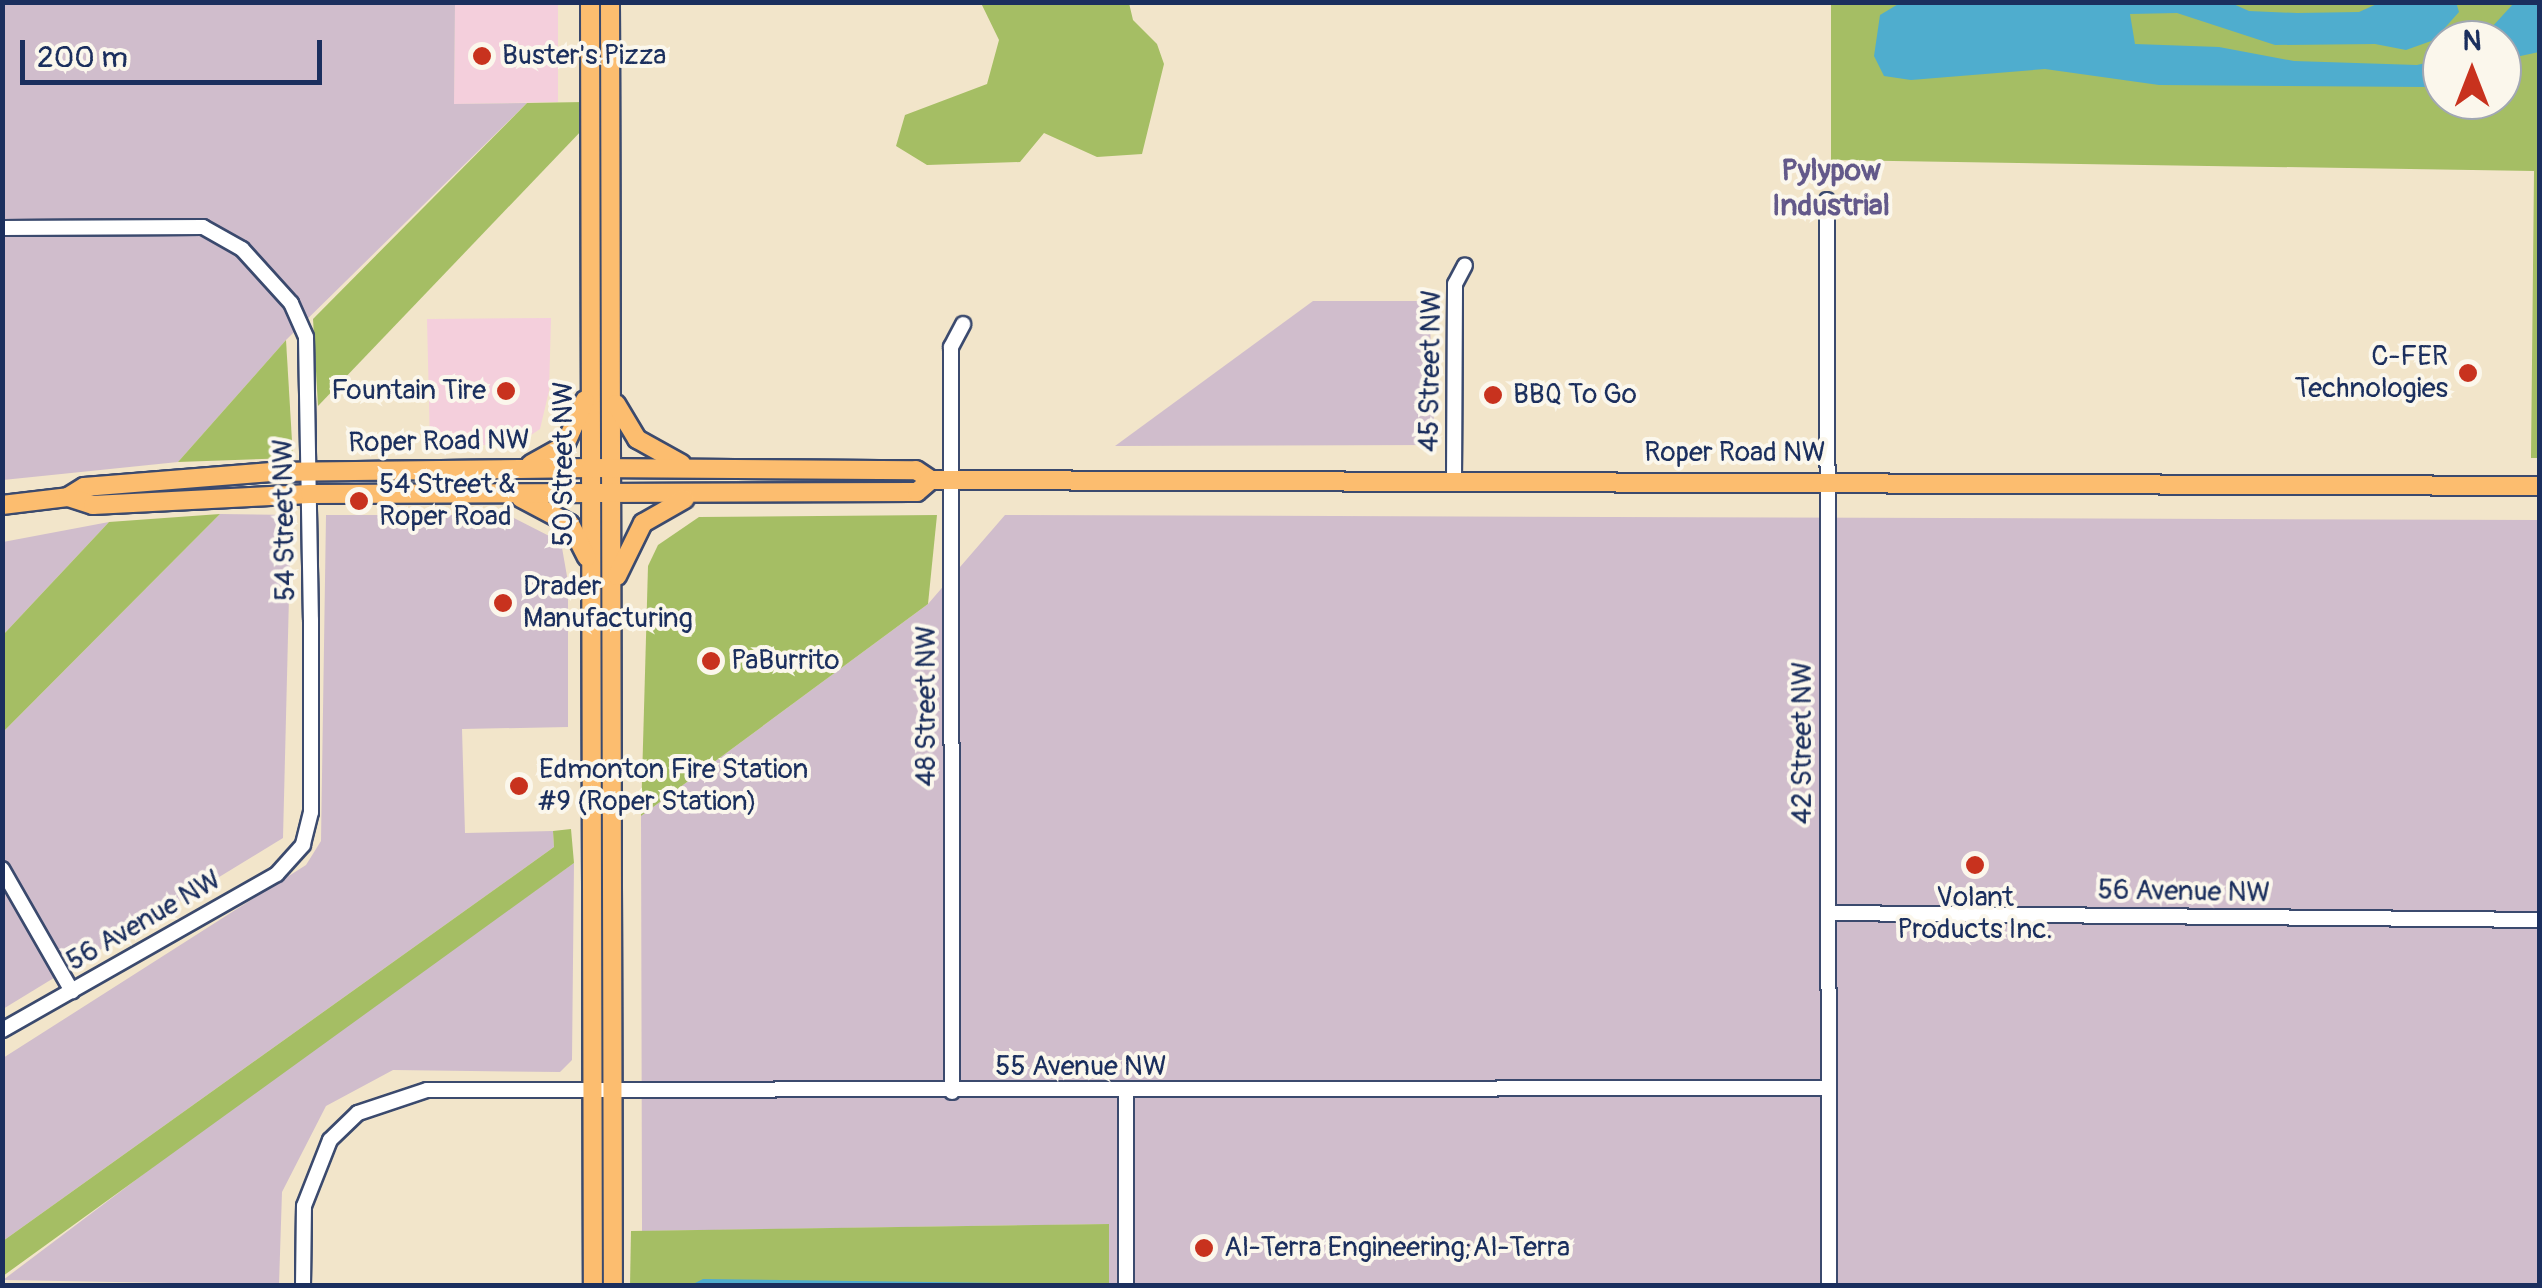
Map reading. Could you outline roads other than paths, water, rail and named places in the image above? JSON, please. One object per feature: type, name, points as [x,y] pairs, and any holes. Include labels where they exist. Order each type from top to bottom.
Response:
[{"type":"main road","name":"50 Street NW","points":[[590,2],[592,1286]]},
{"type":"main road","name":"50 Street NW","points":[[610,2],[613,1286]]},
{"type":"main road","points":[[520,469],[565,445],[591,380]]},
{"type":"main road","points":[[610,382],[624,427],[664,460],[702,469]]},
{"type":"main road","name":"Roper Road NW","points":[[68,497],[84,487],[309,471],[592,468],[916,470],[931,480],[1828,480],[2540,486]]},
{"type":"main road","name":"Roper Road NW","points":[[2,505],[68,497],[93,505],[310,494],[917,492],[931,480]]},
{"type":"main road","points":[[506,493],[570,524],[592,572]]},
{"type":"main road","points":[[611,596],[626,549],[643,523],[662,507],[706,494]]},
{"type":"street","name":"42 Street NW","points":[[1827,200],[1829,1286]]},
{"type":"street","name":"54 Street NW","points":[[2,228],[214,231],[260,268],[300,318],[310,494],[311,812],[303,845]]},
{"type":"street","name":"45 Street NW","points":[[1454,480],[1455,284],[1465,265]]},
{"type":"street","name":"48 Street NW","points":[[952,1092],[951,347],[963,324]]},
{"type":"street","name":"56 Avenue NW","points":[[2,1030],[277,874],[303,845]]},
{"type":"street","points":[[2,869],[72,991]]},
{"type":"street","name":"56 Avenue NW","points":[[1828,914],[2540,920]]},
{"type":"street","name":"55 Avenue NW","points":[[303,1286],[309,1184],[342,1125],[379,1103],[427,1090],[1829,1088]]},
{"type":"street","points":[[1126,1092],[1126,1286]]},
{"type":"water","points":[[2456,2],[2459,12],[2452,20],[2422,20],[2422,44],[2406,50],[2375,44],[2275,45],[2177,13],[2130,14],[2135,44],[2219,47],[2294,61],[2422,64],[2422,87],[2159,85],[2045,69],[1911,80],[1884,76],[1874,56],[1880,15],[1900,3],[2231,3],[2249,11],[2297,13],[2359,12],[2379,3]]},
{"type":"water","points":[[2514,3],[2539,3],[2539,52],[2522,56],[2522,20],[2498,20]]},
{"type":"water","points":[[703,1279],[1004,1283],[1023,1285],[691,1285]]},
{"type":"place","name":"Buster's Pizza","points":[[482,56]]},
{"type":"place","name":"C-FER Technologies","points":[[2468,373]]},
{"type":"place","name":"Fountain Tire","points":[[506,391]]},
{"type":"place","name":"BBQ To Go","points":[[1493,395]]},
{"type":"place","name":"54 Street & Roper Road","points":[[359,501]]},
{"type":"place","name":"Drader Manufacturing","points":[[503,603]]},
{"type":"place","name":"PaBurrito","points":[[711,661]]},
{"type":"place","name":"Edmonton Fire Station #9 (Roper Station)","points":[[519,786]]},
{"type":"place","name":"Volant Products Inc.","points":[[1975,865]]},
{"type":"place","name":"Al-Terra Engineering;Al-Terra","points":[[1204,1248]]},
{"type":"district","name":"Pylypow Industrial","points":[[1831,188]]}]
